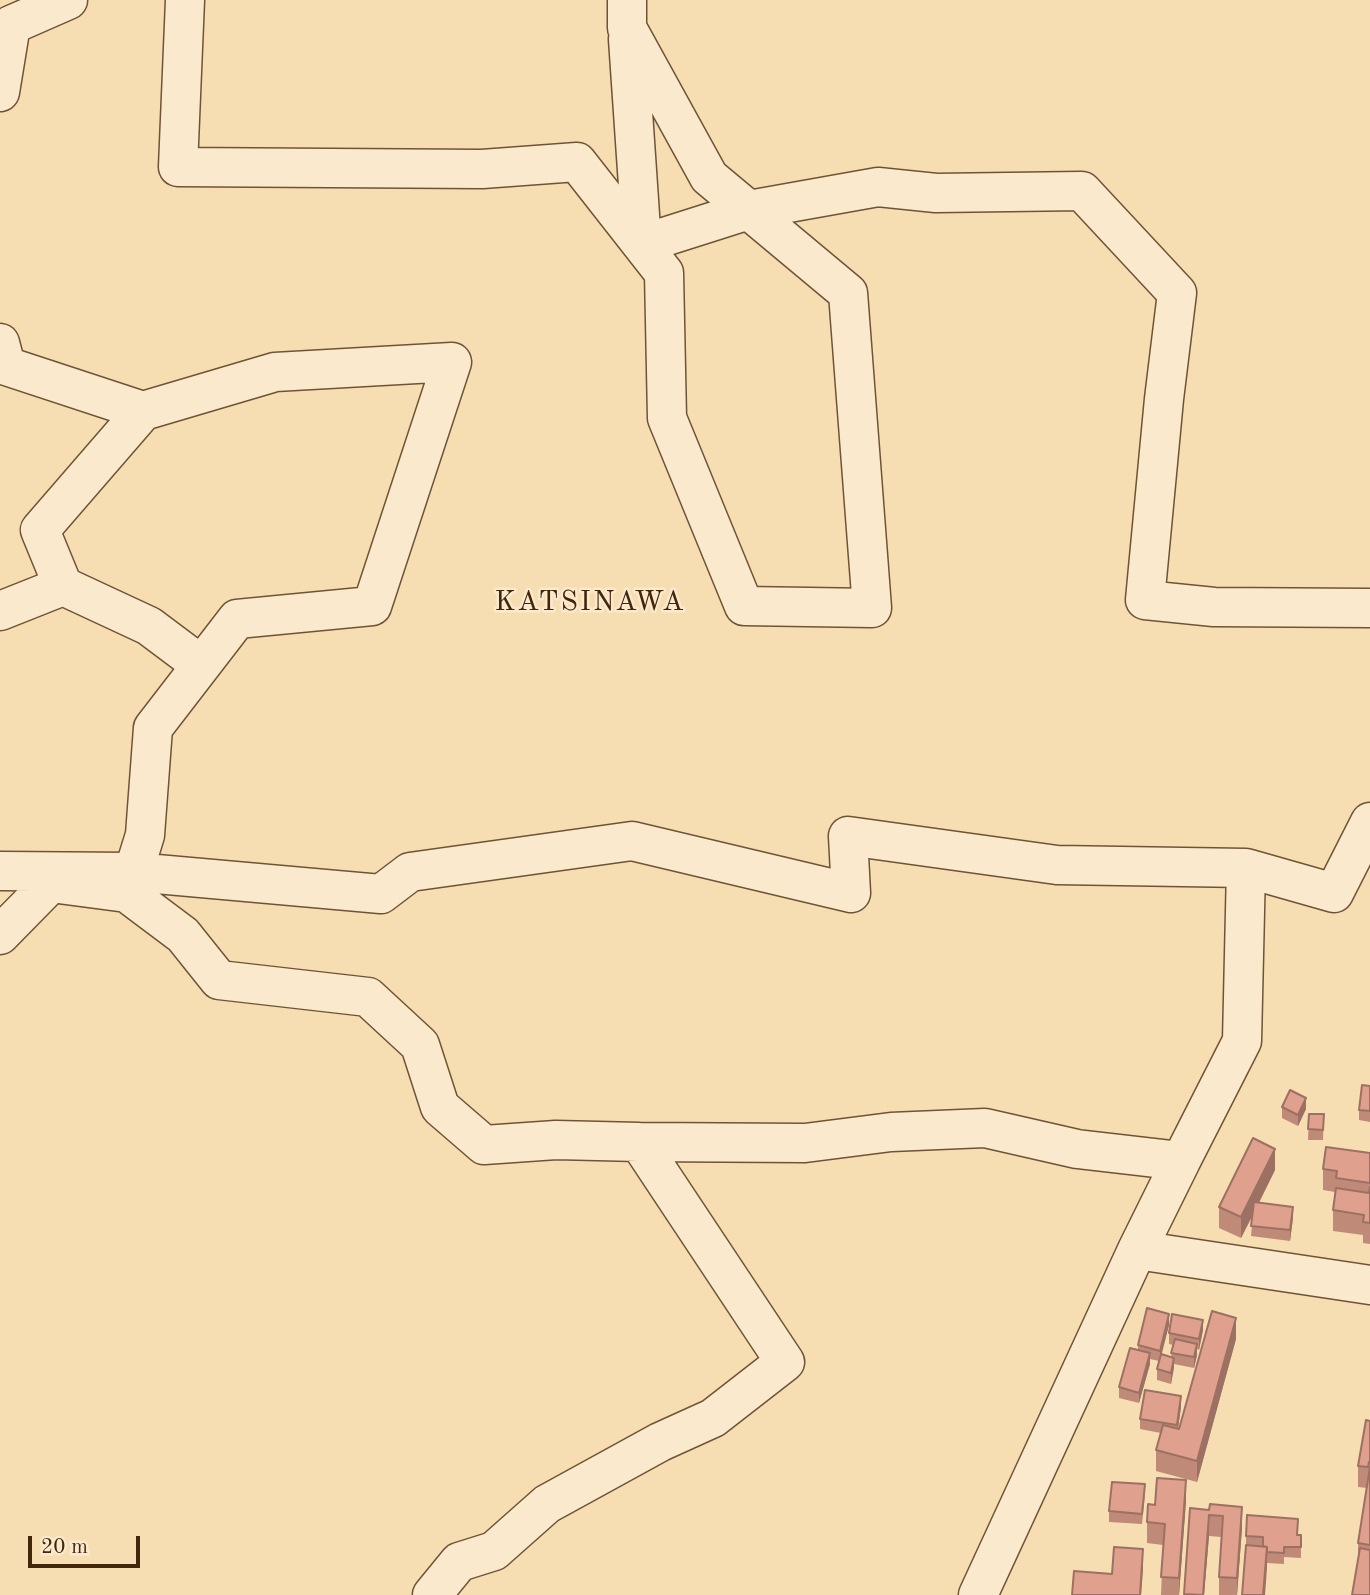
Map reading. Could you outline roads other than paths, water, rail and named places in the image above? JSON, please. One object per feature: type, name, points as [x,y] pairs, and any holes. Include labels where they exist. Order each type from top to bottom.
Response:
[{"type":"street","points":[[0,92],[11,25],[68,0]]},
{"type":"street","points":[[185,0],[178,167],[482,169],[577,162],[664,273],[667,418],[744,606],[872,608],[848,293],[709,177],[627,14]]},
{"type":"street","points":[[627,14],[642,244]]},
{"type":"street","points":[[642,244],[748,210],[878,187],[936,193],[1082,191],[1177,293],[1144,600],[1214,607],[1370,608]]},
{"type":"street","points":[[0,343],[6,366],[142,411]]},
{"type":"street","points":[[130,882],[145,835],[153,728],[201,666],[237,619],[372,606],[452,362],[275,372],[142,411],[40,530],[63,586],[149,626],[201,666]]},
{"type":"street","points":[[0,611],[63,586]]},
{"type":"street","points":[[0,871],[130,882],[381,894],[410,872],[632,841],[851,893],[848,836],[1056,865],[1246,868],[1334,893],[1370,822]]},
{"type":"street","points":[[978,1595],[1137,1250],[1242,1041],[1246,868]]},
{"type":"street","points":[[0,935],[51,883],[130,882],[183,935],[219,980],[368,997],[420,1045],[440,1107],[484,1144],[556,1140],[805,1143],[891,1132],[985,1128],[1077,1149],[1181,1161]]},
{"type":"street","points":[[432,1595],[459,1562],[494,1551],[547,1504],[660,1442],[713,1418],[785,1362],[639,1142]]},
{"type":"street","points":[[1137,1250],[1370,1285]]},
{"type":"district","name":"KATSINAWA","points":[[590,603]]}]
